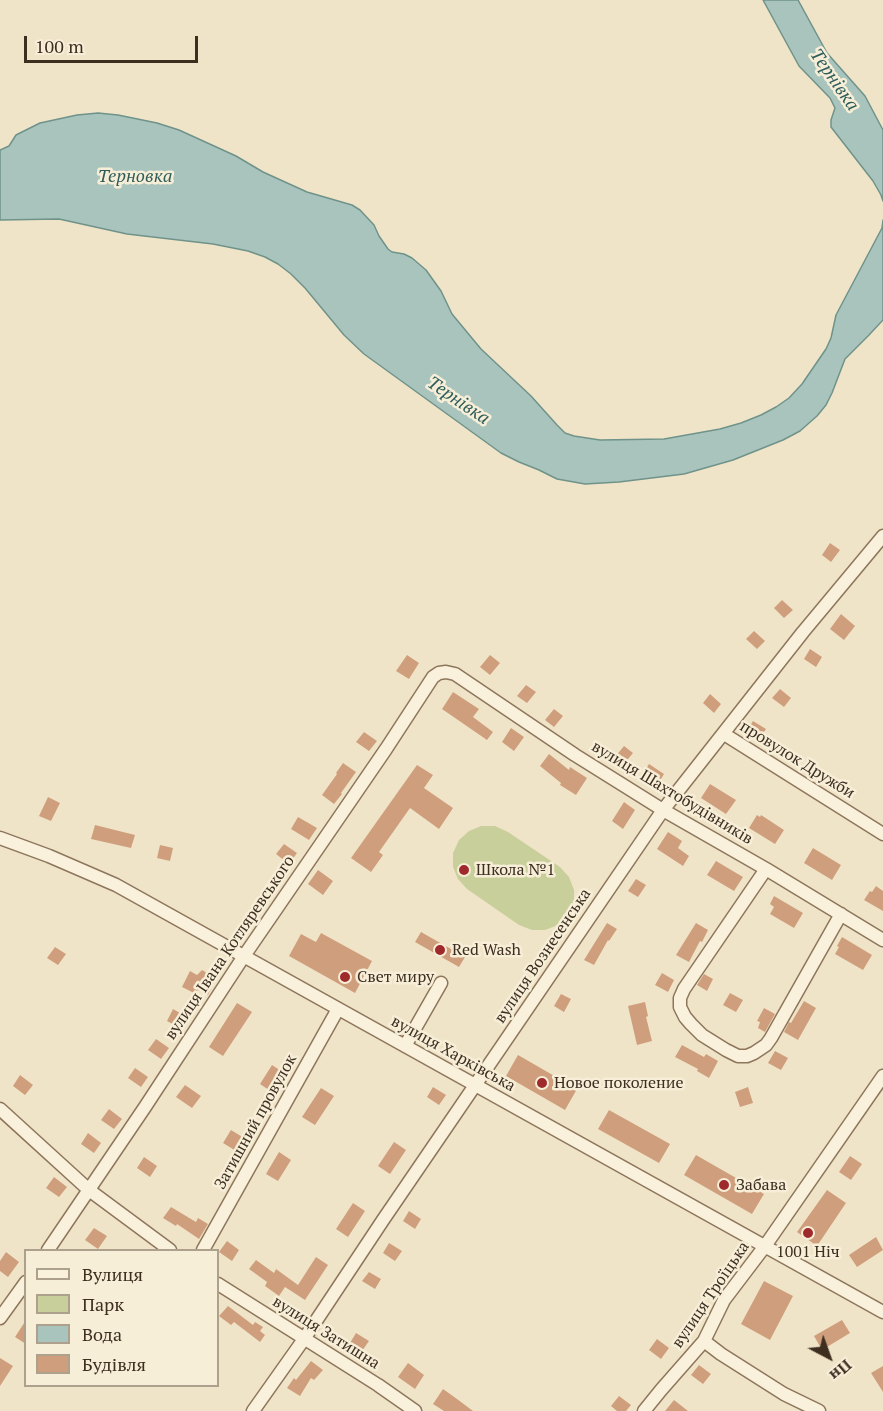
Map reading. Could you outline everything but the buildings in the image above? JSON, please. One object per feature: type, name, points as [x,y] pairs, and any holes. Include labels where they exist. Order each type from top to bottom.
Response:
[{"type":"street","name":"вулиця Вознесенська","points":[[253,1411],[663,810],[803,632],[883,536]]},
{"type":"street","name":"вулиця Шахтобудівників","points":[[446,672],[455,675],[663,810],[766,868],[883,940]]},
{"type":"street","name":"вулиця Івана Котляревського","points":[[49,1249],[243,956],[433,677],[446,672]]},
{"type":"street","name":"провулок Дружби","points":[[723,734],[883,834]]},
{"type":"street","name":"вулиця Харківська","points":[[0,838],[116,885],[883,1312]]},
{"type":"street","points":[[766,868],[680,998],[680,1007],[684,1017],[702,1035],[726,1050],[738,1056],[747,1056],[766,1045],[841,914]]},
{"type":"street","points":[[405,1046],[441,983]]},
{"type":"street","name":"Затишний провулок","points":[[204,1249],[338,1009]]},
{"type":"street","name":"вулиця Троїцька","points":[[644,1411],[704,1341],[724,1300],[765,1246],[883,1076]]},
{"type":"street","points":[[0,1109],[88,1190],[167,1249]]},
{"type":"street","points":[[0,1318],[24,1285]]},
{"type":"street","name":"вулиця Затишна","points":[[219,1285],[378,1385],[415,1411]]},
{"type":"street","points":[[704,1341],[784,1394],[819,1411]]},
{"type":"green space","points":[[481,826],[495,826],[508,832],[560,867],[569,877],[574,890],[574,903],[568,916],[558,925],[545,930],[532,930],[519,925],[467,889],[458,879],[453,867],[453,853],[459,840],[469,831]]},
{"type":"water","name":"Тернівка","points":[[763,0],[798,0],[827,53],[865,96],[883,130],[883,201],[873,181],[831,127],[835,108],[830,98],[799,66]]},
{"type":"water","name":"Терновка","points":[[98,113],[157,123],[179,130],[307,192],[352,205],[360,210],[374,225],[388,249],[412,258],[426,270],[441,291],[452,314],[481,349],[531,396],[565,433],[574,436],[600,440],[664,439],[741,423],[761,415],[789,398],[802,384],[826,349],[836,315],[882,228],[883,220],[883,320],[845,359],[832,393],[817,416],[800,431],[783,440],[733,460],[684,474],[585,484],[557,479],[501,453],[364,354],[344,335],[291,274],[265,257],[213,244],[127,234],[59,219],[0,220],[0,150],[9,146],[16,135],[40,123]]},
{"type":"place","name":"Школа №1","points":[[464,870]]},
{"type":"place","name":"Red Wash","points":[[440,950]]},
{"type":"place","name":"Свет миру","points":[[345,977]]},
{"type":"place","name":"Новое поколение","points":[[542,1083]]},
{"type":"place","name":"Забава","points":[[724,1185]]},
{"type":"place","name":"1001 Ніч","points":[[808,1233]]}]
